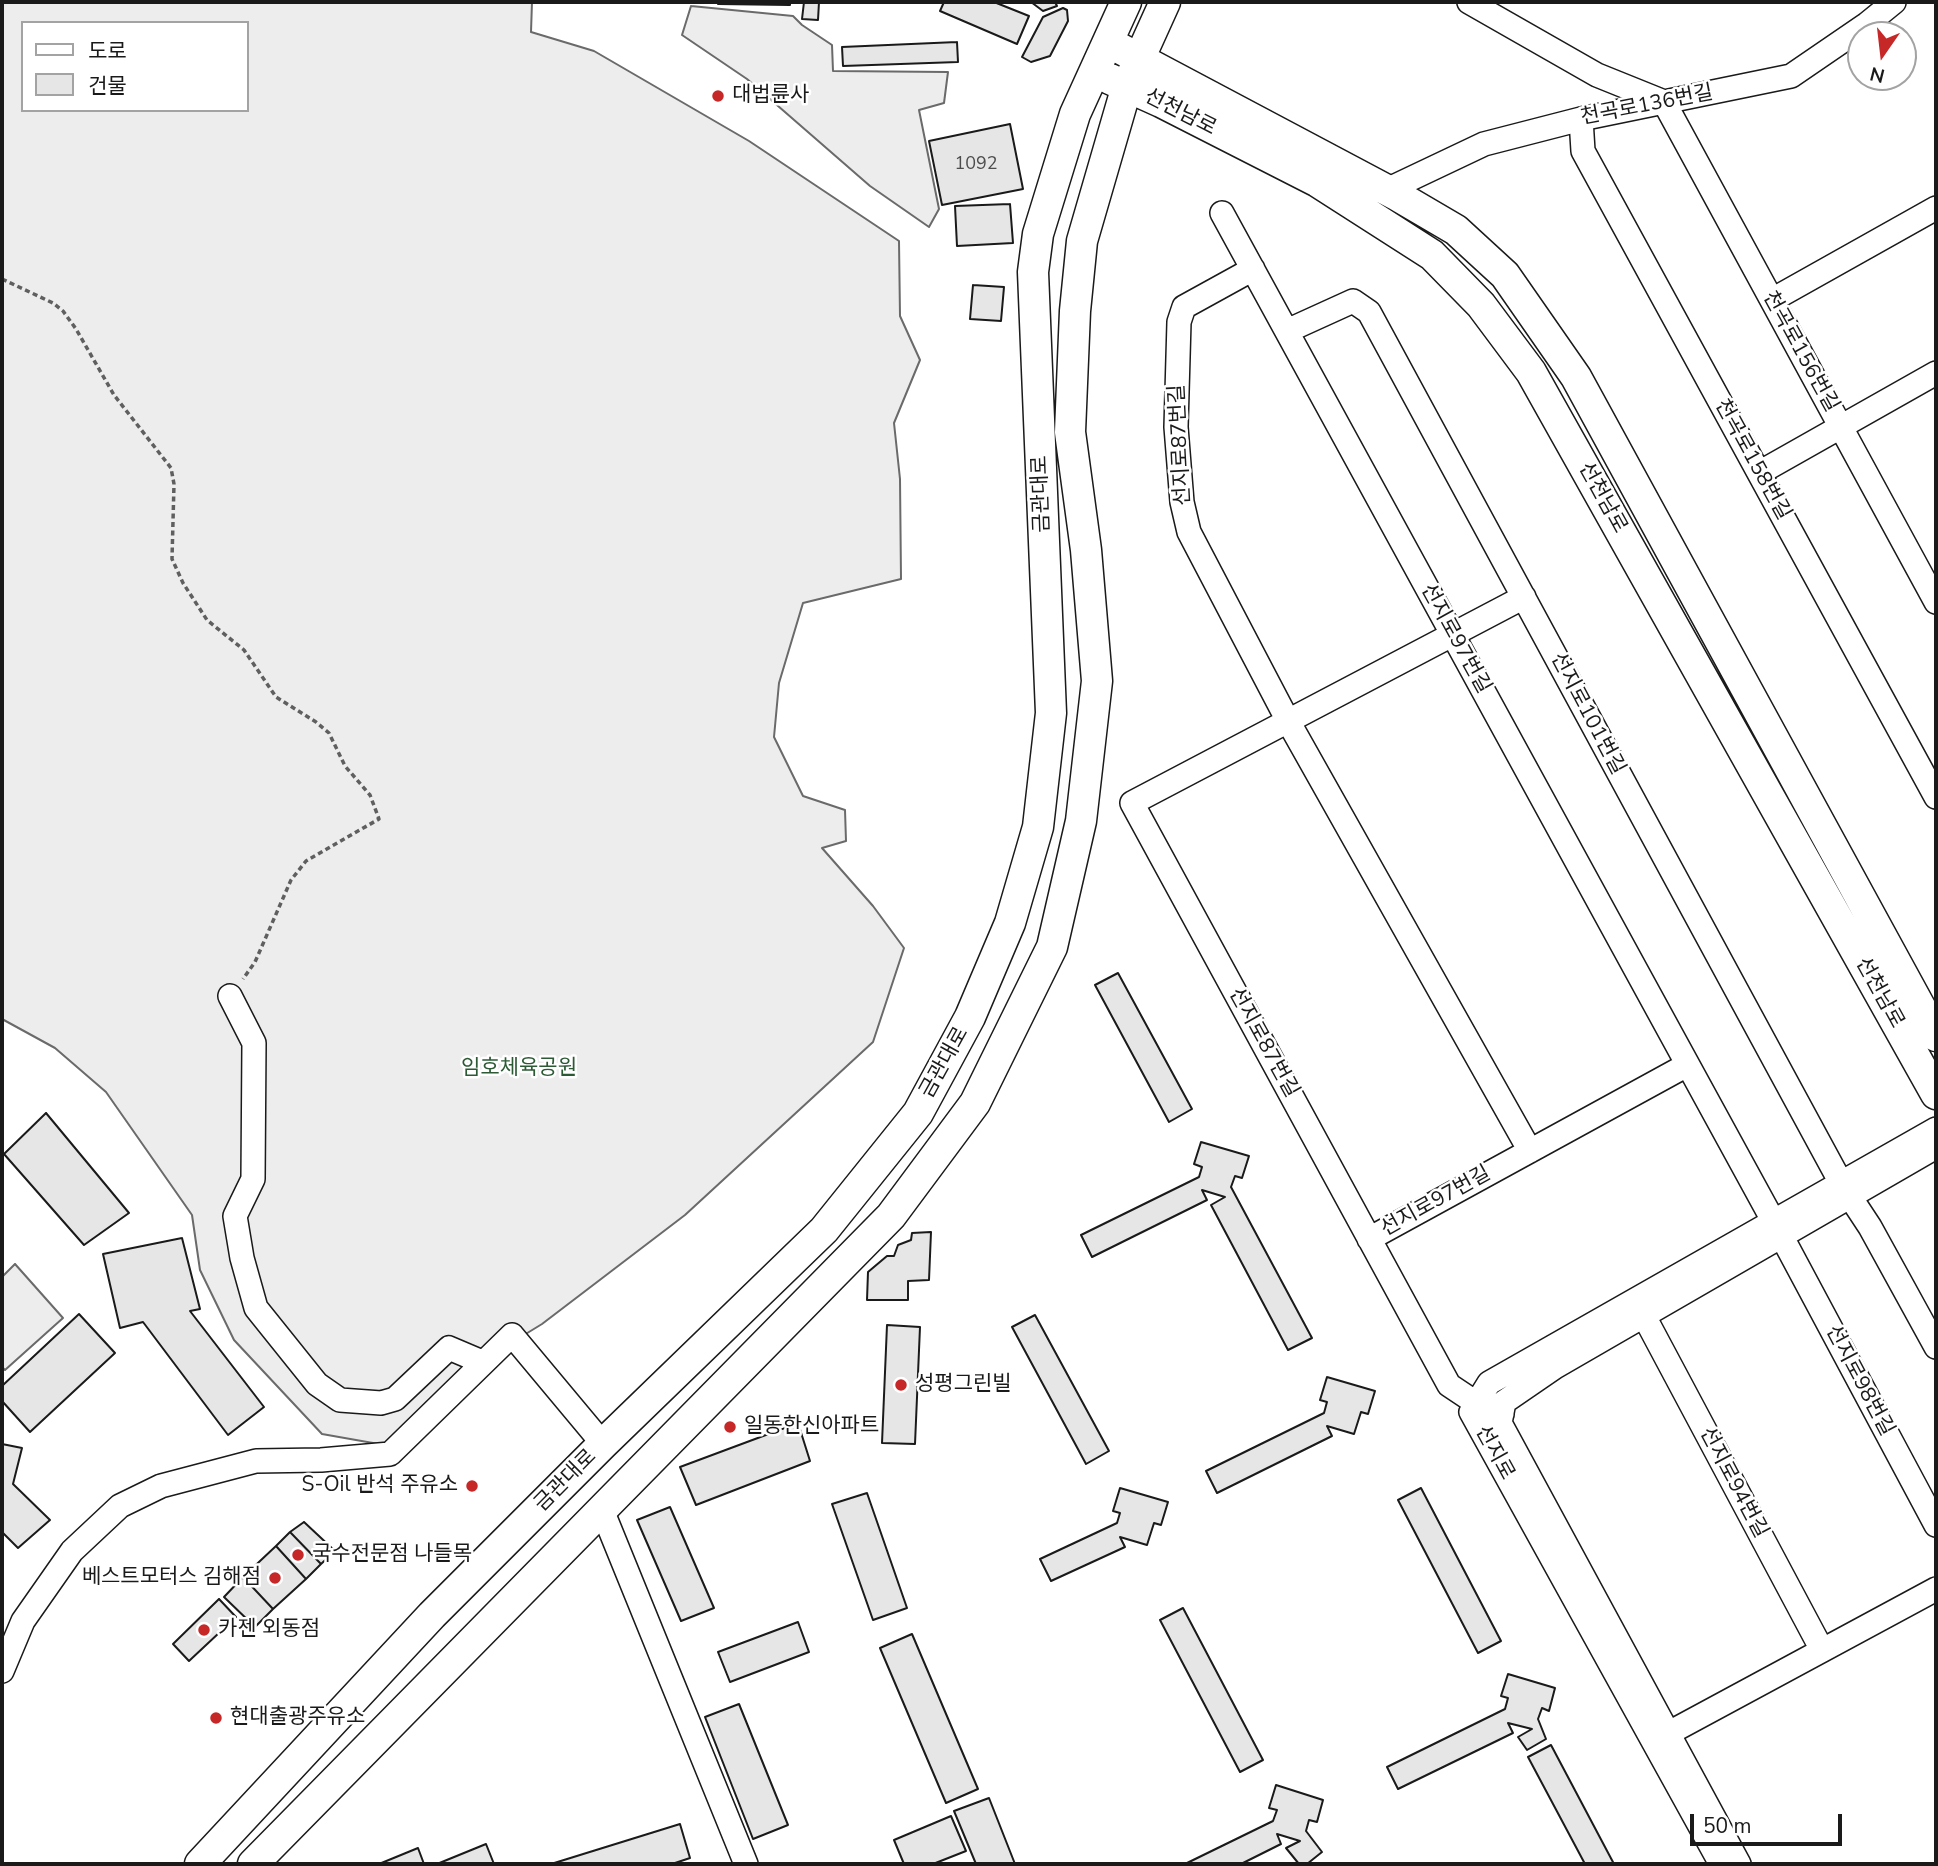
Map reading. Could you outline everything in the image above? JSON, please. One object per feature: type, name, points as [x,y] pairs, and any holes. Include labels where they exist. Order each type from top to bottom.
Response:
[{"type":"main road","name":"금관대로","points":[[253,1864],[891,1216],[975,1103],[1052,947],[1080,821],[1097,681],[1086,550],[1069,432],[1075,311],[1082,242],[1127,86],[1165,2]]},
{"type":"main road","name":"금관대로","points":[[200,1864],[432,1615],[603,1444],[824,1230],[918,1113],[970,1017],[1010,923],[1038,827],[1051,713],[1033,272],[1038,234],[1075,114],[1094,72],[1114,16]]},
{"type":"main road","name":"선천남로","points":[[1114,16],[1139,57],[1456,230],[1505,275],[1576,377],[1936,1036]]},
{"type":"main road","name":"선천남로","points":[[1094,72],[1127,86],[1318,183],[1432,255],[1481,305],[1531,372],[1936,1094]]},
{"type":"street","points":[[1469,2],[1597,75],[1664,102]]},
{"type":"street","name":"천곡로136번길","points":[[1387,190],[1484,144],[1581,119],[1791,76],[1867,24],[1894,2]]},
{"type":"street","name":"천곡로156번길","points":[[1664,102],[1936,602]]},
{"type":"street","name":"천곡로158번길","points":[[1581,119],[1583,151],[1936,797]]},
{"type":"street","points":[[1772,300],[1936,208]]},
{"type":"street","name":"선지로97번길","points":[[1222,213],[1777,1229]]},
{"type":"street","name":"선지로87번길","points":[[1253,270],[1184,307],[1179,321],[1176,427],[1182,502],[1189,532],[1288,721],[1530,1151]]},
{"type":"street","name":"선지로101번길","points":[[1287,331],[1353,301],[1369,312],[1846,1190],[1870,1227],[1936,1347]]},
{"type":"street","points":[[1759,473],[1936,373]]},
{"type":"street","name":"선지로87번길","points":[[1502,1414],[1476,1403],[1449,1385],[1132,803],[1524,597]]},
{"type":"street","points":[[230,996],[254,1043],[253,1179],[235,1216],[242,1258],[256,1308],[317,1384],[340,1400],[381,1404],[395,1399],[449,1348],[482,1362]]},
{"type":"street","name":"선지로97번길","points":[[1369,1239],[1687,1065]]},
{"type":"street","name":"선지로","points":[[1846,1190],[1936,1129]]},
{"type":"street","name":"선지로","points":[[1739,1864],[1660,1737],[1471,1412],[1489,1383],[1846,1190],[1936,1147]]},
{"type":"street","name":"선지로","points":[[1721,1864],[1660,1737],[1500,1423],[1504,1402],[1555,1367],[1644,1316],[1777,1229]]},
{"type":"street","name":"선지로98번길","points":[[1777,1229],[1936,1525]]},
{"type":"street","name":"선지로94번길","points":[[1644,1316],[1822,1650]]},
{"type":"street","points":[[4,1661],[23,1621],[72,1551],[120,1506],[160,1486],[256,1461],[321,1460],[390,1454],[512,1335],[603,1444]]},
{"type":"street","points":[[602,1510],[746,1864]]},
{"type":"street","points":[[1660,1737],[1936,1589]]},
{"type":"path","points":[[2,279],[53,303],[63,311],[76,329],[114,395],[171,468],[174,484],[172,559],[183,583],[207,620],[244,650],[276,698],[329,733],[345,766],[370,795],[379,819],[306,861],[291,880],[254,962],[230,996]]},
{"type":"shaded area","points":[[2,2],[532,2],[531,32],[594,51],[749,141],[899,241],[900,316],[920,360],[894,423],[900,479],[901,579],[803,603],[779,683],[774,737],[803,796],[845,810],[846,841],[822,848],[873,906],[904,948],[873,1042],[685,1215],[542,1324],[462,1373],[390,1446],[322,1434],[234,1340],[200,1270],[192,1215],[106,1092],[55,1048],[2,1019]]},
{"type":"shaded area","points":[[691,6],[793,16],[832,45],[833,71],[948,72],[944,103],[919,110],[939,209],[929,227],[870,186],[747,79],[682,35]]},
{"type":"shaded area","points":[[15,1264],[63,1318],[5,1370],[2,1367],[2,1277]]},
{"type":"building","points":[[790,2],[790,5],[718,4]]},
{"type":"building","points":[[804,2],[819,2],[818,20],[802,19]]},
{"type":"building","points":[[944,2],[994,2],[1029,16],[1017,44],[940,11]]},
{"type":"building","points":[[1031,2],[1055,2],[1057,6],[1043,11]]},
{"type":"building","points":[[1063,8],[1067,10],[1068,21],[1050,56],[1031,62],[1022,57],[1043,17]]},
{"type":"building","points":[[957,42],[958,62],[843,66],[842,47]]},
{"type":"building","points":[[1010,124],[1023,189],[942,205],[929,141]]},
{"type":"building","points":[[1010,204],[1013,243],[957,246],[955,206]]},
{"type":"building","points":[[973,285],[1004,287],[1001,321],[970,319]]},
{"type":"building","points":[[1118,973],[1192,1109],[1169,1122],[1095,985]]},
{"type":"building","points":[[46,1113],[129,1213],[84,1245],[4,1154]]},
{"type":"building","points":[[1201,1142],[1249,1156],[1242,1178],[1235,1176],[1231,1187],[1312,1338],[1288,1350],[1211,1205],[1225,1197],[1202,1190],[1207,1200],[1092,1257],[1081,1235],[1199,1177],[1202,1167],[1194,1164]]},
{"type":"building","points":[[931,1232],[929,1280],[908,1281],[908,1300],[867,1300],[868,1272],[887,1256],[894,1256],[898,1245],[911,1240],[912,1233]]},
{"type":"building","points":[[182,1238],[200,1309],[190,1311],[264,1407],[228,1435],[143,1322],[120,1328],[103,1254]]},
{"type":"building","points":[[79,1314],[115,1353],[30,1432],[2,1401],[2,1386]]},
{"type":"building","points":[[1035,1315],[1109,1451],[1086,1464],[1012,1327]]},
{"type":"building","name":"성평그린빌","points":[[887,1325],[920,1327],[915,1444],[882,1443]]},
{"type":"building","points":[[1327,1377],[1375,1391],[1368,1414],[1361,1412],[1354,1434],[1327,1426],[1332,1436],[1217,1493],[1206,1471],[1324,1413],[1327,1402],[1320,1400]]},
{"type":"building","points":[[798,1423],[810,1461],[696,1505],[680,1467]]},
{"type":"building","points":[[2,1444],[22,1448],[13,1484],[50,1520],[18,1548],[2,1532]]},
{"type":"building","points":[[1120,1488],[1168,1502],[1161,1525],[1154,1523],[1147,1545],[1120,1537],[1125,1547],[1051,1581],[1040,1559],[1117,1523],[1120,1513],[1113,1511]]},
{"type":"building","points":[[1421,1488],[1501,1641],[1478,1653],[1398,1500]]},
{"type":"building","points":[[867,1493],[907,1608],[873,1620],[832,1504]]},
{"type":"building","points":[[670,1507],[714,1608],[681,1621],[637,1520]]},
{"type":"building","points":[[304,1522],[335,1551],[321,1564],[290,1532]]},
{"type":"building","name":"국수전문점 나들목","points":[[290,1532],[321,1564],[306,1579],[276,1546]]},
{"type":"building","name":"베스트모터스 김해점","points":[[276,1546],[306,1579],[273,1609],[243,1577]]},
{"type":"building","points":[[243,1577],[273,1609],[255,1627],[224,1597]]},
{"type":"building","name":"카젠 외동점","points":[[219,1599],[236,1617],[189,1661],[173,1644]]},
{"type":"building","points":[[1183,1608],[1263,1760],[1240,1772],[1160,1620]]},
{"type":"building","points":[[798,1622],[809,1652],[730,1682],[718,1652]]},
{"type":"building","points":[[912,1634],[978,1789],[946,1803],[880,1648]]},
{"type":"building","points":[[1508,1674],[1555,1688],[1549,1711],[1542,1708],[1538,1719],[1546,1739],[1527,1750],[1518,1737],[1532,1729],[1508,1723],[1513,1733],[1398,1789],[1387,1767],[1505,1709],[1508,1698],[1501,1696]]},
{"type":"building","points":[[739,1704],[788,1825],[753,1839],[705,1717]]},
{"type":"building","points":[[1551,1745],[1614,1864],[1585,1864],[1528,1757]]},
{"type":"building","points":[[1276,1785],[1323,1800],[1317,1822],[1309,1820],[1306,1831],[1322,1852],[1307,1864],[1299,1864],[1286,1848],[1300,1841],[1277,1834],[1281,1844],[1241,1864],[1185,1864],[1273,1821],[1277,1810],[1269,1808]]},
{"type":"building","points":[[989,1798],[1015,1864],[976,1864],[954,1811]]},
{"type":"building","points":[[951,1816],[966,1851],[933,1864],[904,1864],[894,1840]]},
{"type":"building","points":[[680,1824],[690,1858],[672,1864],[551,1864]]},
{"type":"building","points":[[486,1844],[494,1864],[437,1864]]},
{"type":"building","points":[[418,1848],[424,1864],[379,1864]]},
{"type":"place","name":"대법륜사","points":[[718,96]]},
{"type":"place","name":"성평그린빌","points":[[901,1385]]},
{"type":"place","name":"일동한신아파트","points":[[730,1427]]},
{"type":"place","name":"S-Oil 반석 주유소","points":[[472,1486]]},
{"type":"place","name":"국수전문점 나들목","points":[[298,1555]]},
{"type":"place","name":"베스트모터스 김해점","points":[[275,1578]]},
{"type":"place","name":"카젠 외동점","points":[[204,1630]]},
{"type":"place","name":"현대출광주유소","points":[[216,1718]]},
{"type":"park label","name":"임호체육공원","points":[[519,1069]]}]
